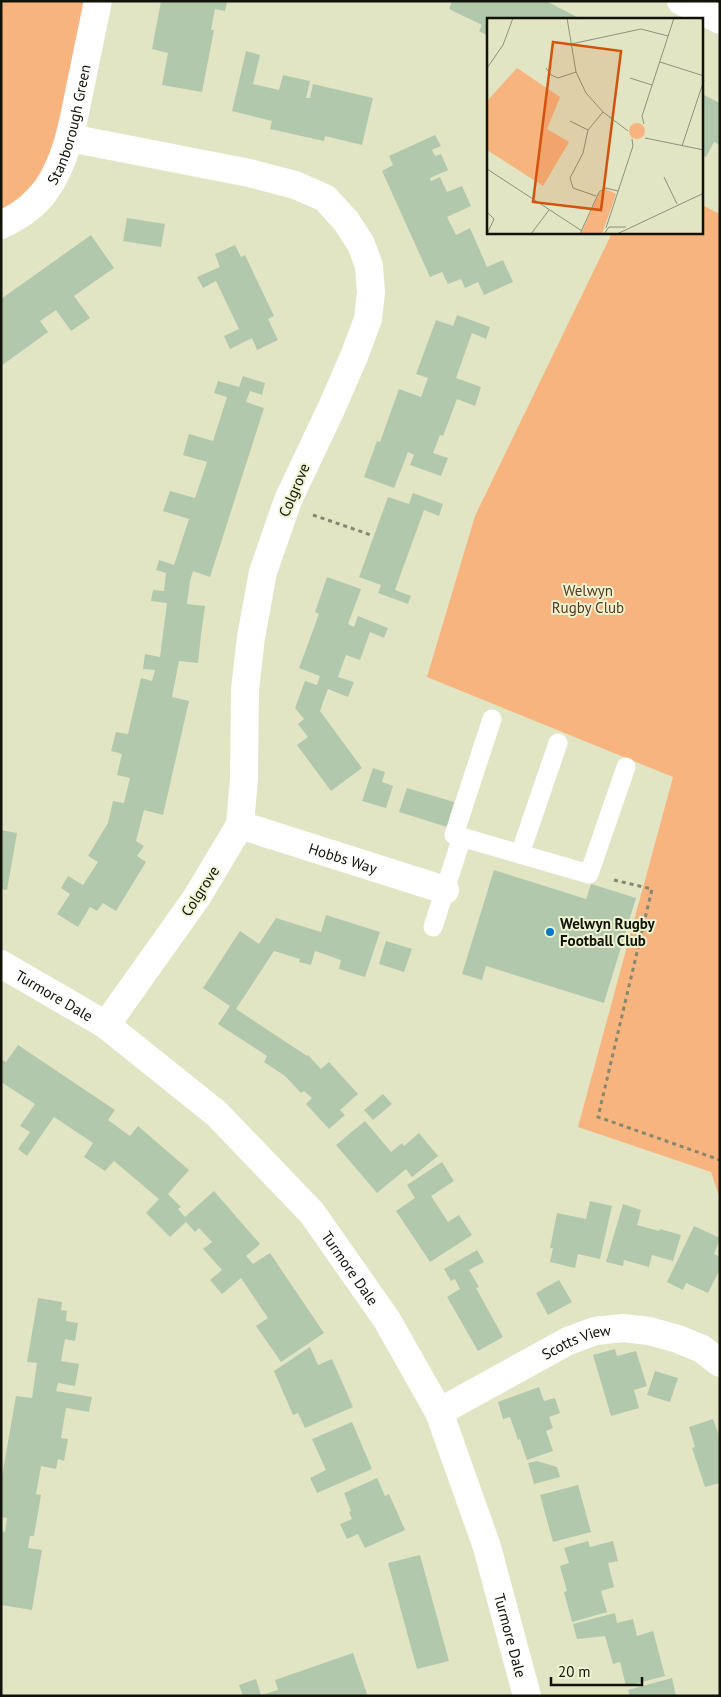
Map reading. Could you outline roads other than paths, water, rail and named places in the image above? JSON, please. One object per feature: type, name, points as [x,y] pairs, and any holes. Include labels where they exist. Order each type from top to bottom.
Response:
[{"type":"street","name":"Stanborough Green","points":[[1,226],[32,206],[46,190],[59,167],[70,138],[98,1]]},
{"type":"street","points":[[681,1],[720,20]]},
{"type":"street","name":"Colgrove","points":[[70,138],[249,173],[295,185],[324,198],[346,221],[361,244],[369,266],[370,293],[368,319],[332,407],[286,505],[263,572],[251,637],[245,690],[244,778],[240,825],[197,897],[106,1025]]},
{"type":"street","name":"Hobbs Way","points":[[240,825],[445,890]]},
{"type":"street","name":"Turmore Dale","points":[[1,964],[106,1025],[217,1114],[312,1213],[387,1320],[439,1412],[487,1547],[527,1696]]},
{"type":"street","name":"Scotts View","points":[[439,1412],[568,1341],[595,1331],[623,1328],[649,1331],[678,1338],[702,1349],[720,1363]]},
{"type":"lane","points":[[492,719],[454,835],[589,874],[626,767]]},
{"type":"lane","points":[[520,854],[558,743]]},
{"type":"lane","points":[[433,927],[462,837]]},
{"type":"place","name":"Welwyn Rugby Football Club","points":[[550,932]]},
{"type":"park label","name":"Welwyn Rugby Club","points":[[588,598]]}]
